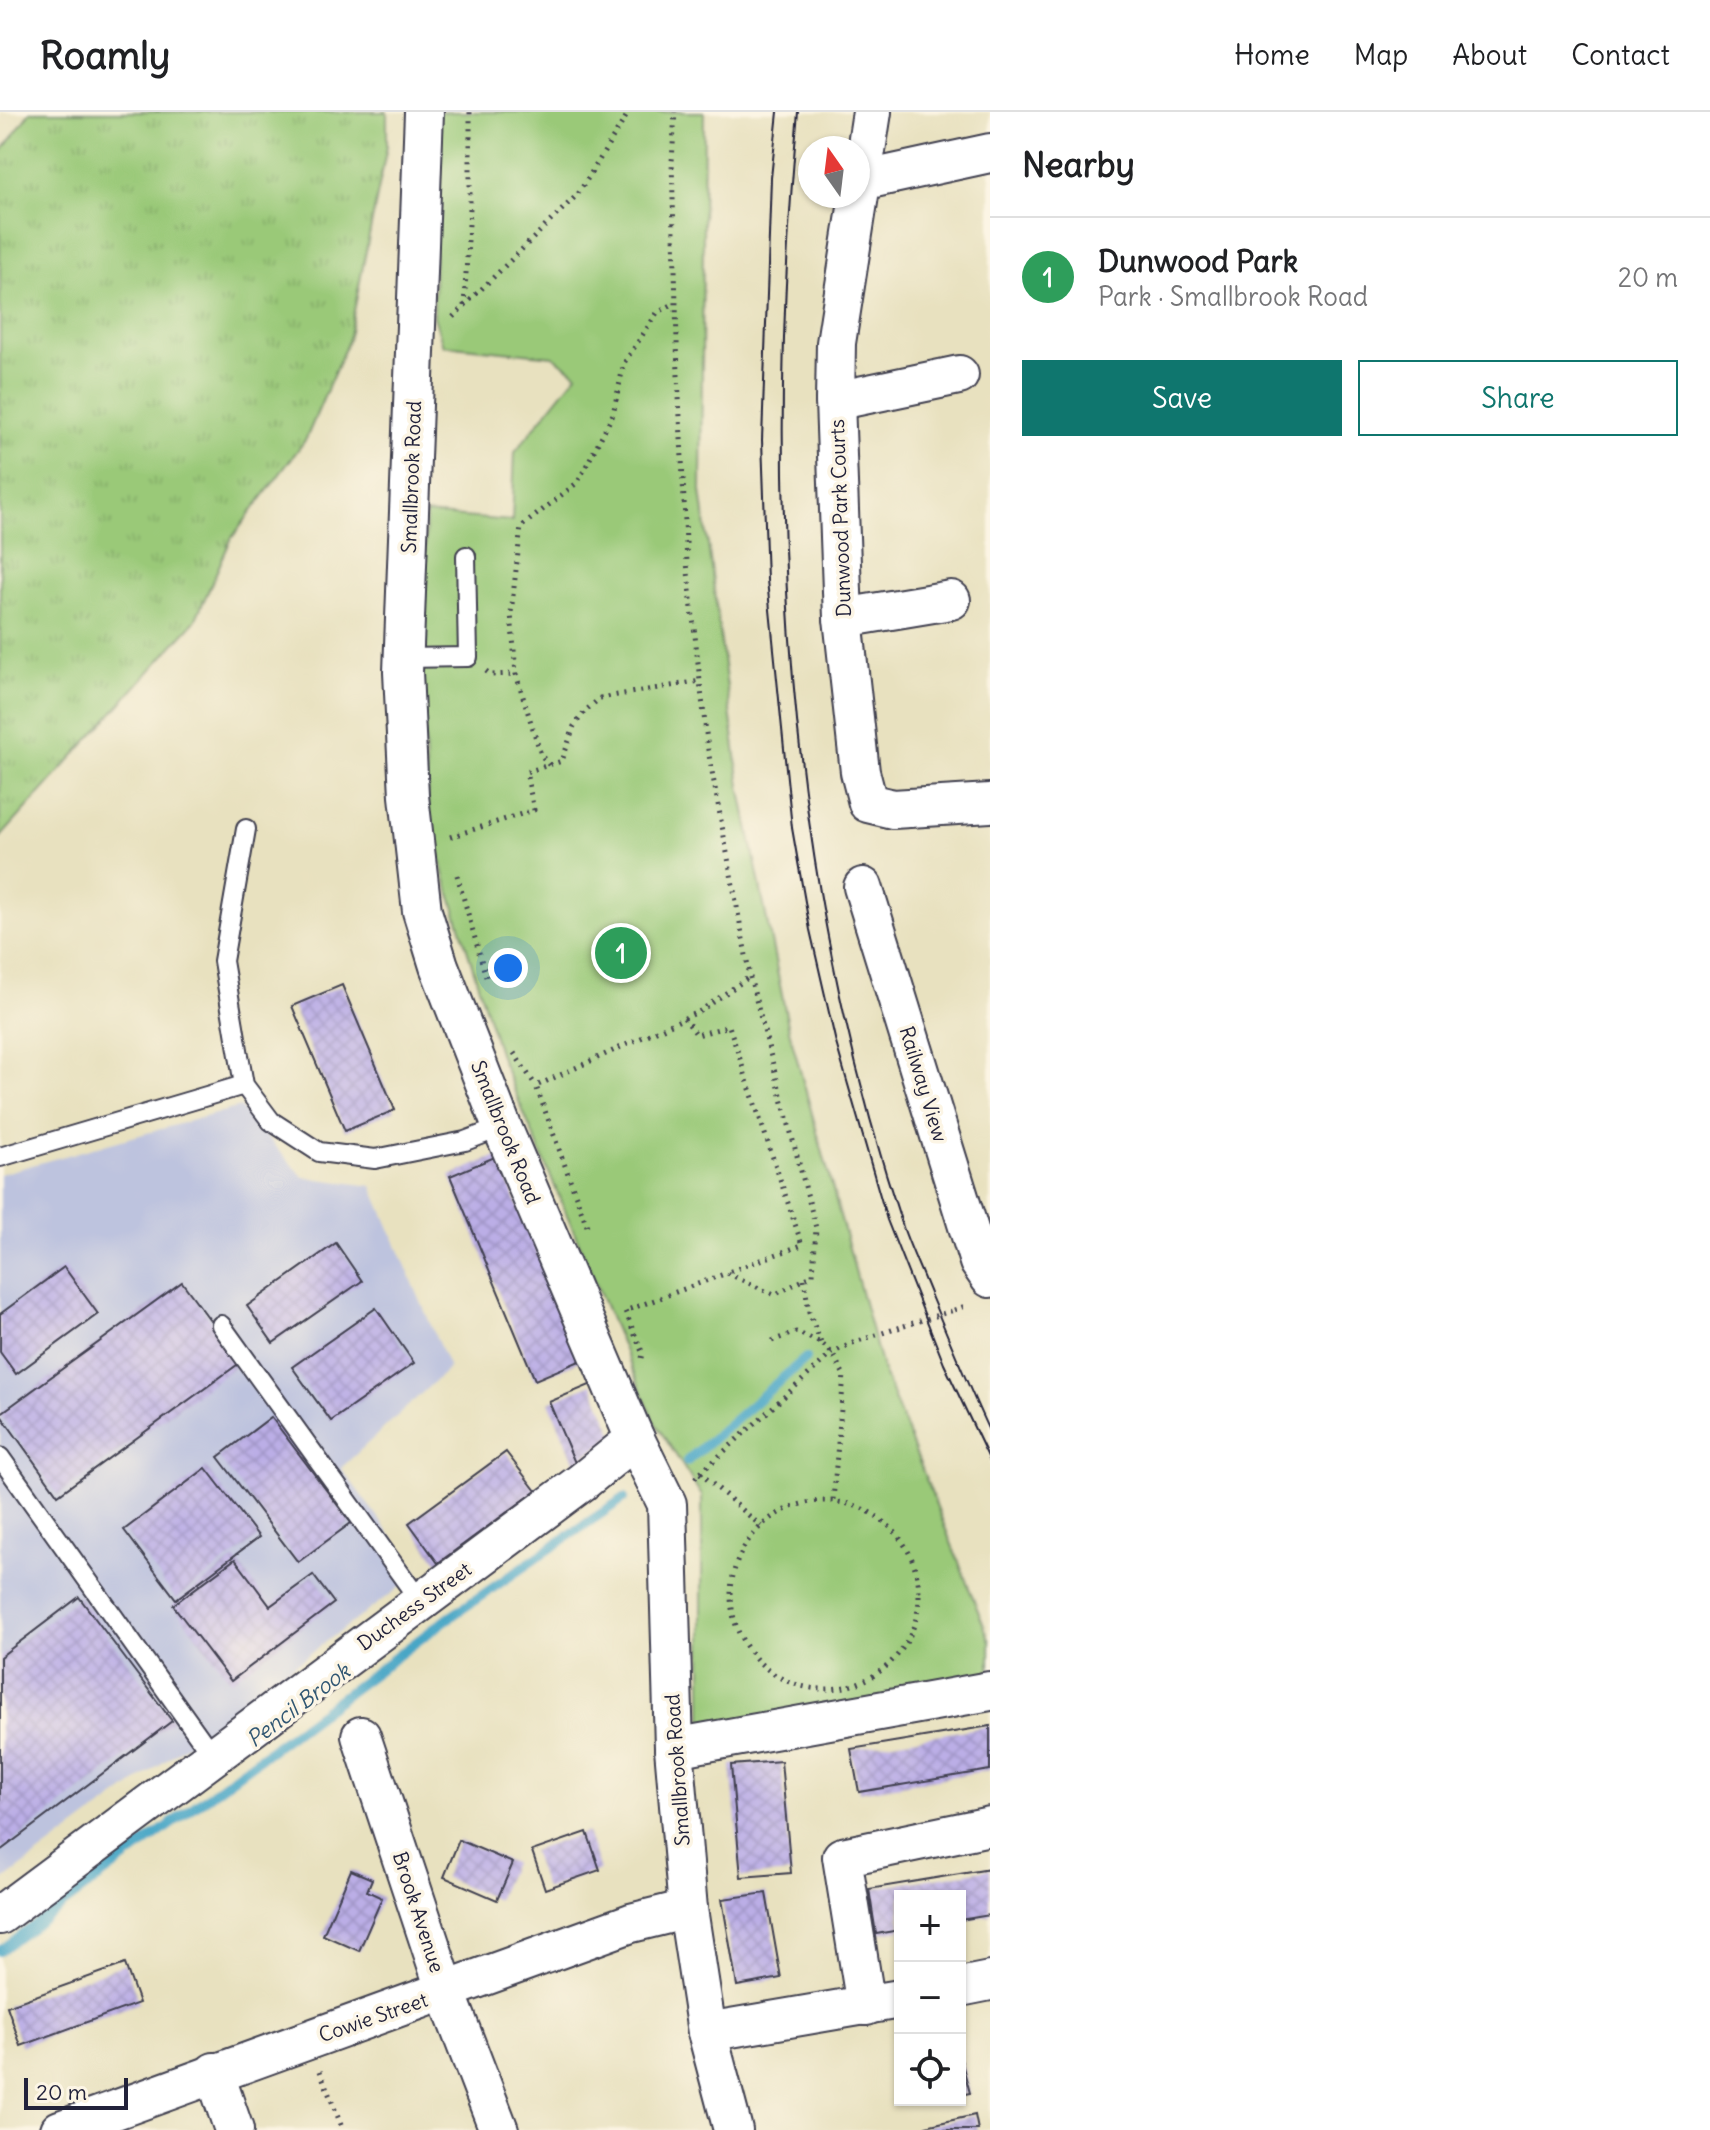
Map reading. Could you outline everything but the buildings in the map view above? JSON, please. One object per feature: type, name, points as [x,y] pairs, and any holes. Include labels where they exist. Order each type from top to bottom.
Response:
[{"type":"street","name":"Smallbrook Road","points":[[424,112],[404,658],[409,796],[422,911],[439,966],[502,1127],[667,1504],[674,1748],[688,1909],[707,2032],[733,2130]]},
{"type":"street","name":"Dunwood Park Courts","points":[[868,136],[872,112]]},
{"type":"street","points":[[870,179],[990,153]]},
{"type":"street","name":"Dunwood Park Courts","points":[[857,208],[836,343],[835,401],[843,618],[860,772],[868,803],[893,809],[990,803]]},
{"type":"street","points":[[835,401],[959,375]]},
{"type":"street","points":[[843,618],[951,600]]},
{"type":"street","name":"Railway View","points":[[863,887],[986,1266]]},
{"type":"street","name":"Duchess Street","points":[[0,1915],[582,1482],[629,1423]]},
{"type":"street","points":[[674,1748],[990,1691]]},
{"type":"street","name":"Brook Avenue","points":[[361,1736],[446,1992],[499,2130]]},
{"type":"street","points":[[707,2032],[883,2003],[842,1857],[990,1826]]},
{"type":"street","name":"Cowie Street","points":[[60,2130],[631,1923],[688,1909]]},
{"type":"street","points":[[966,1986],[990,1981]]},
{"type":"street","points":[[214,2072],[234,2130]]},
{"type":"lane","points":[[404,658],[468,657],[466,556]]},
{"type":"lane","points":[[246,829],[223,961],[244,1085],[271,1121],[319,1152],[375,1159],[465,1141],[502,1127]]},
{"type":"lane","points":[[0,1157],[244,1085]]},
{"type":"lane","points":[[221,1325],[420,1601]]},
{"type":"lane","points":[[0,1457],[212,1755]]},
{"type":"path","points":[[464,306],[470,208],[470,112]]},
{"type":"path","points":[[416,335],[445,324],[578,194],[629,112]]},
{"type":"path","points":[[675,112],[672,162],[687,563],[708,750],[750,977],[816,1228],[813,1275],[774,1295],[727,1273]]},
{"type":"path","points":[[549,765],[541,755],[516,674],[511,613],[521,527],[578,482],[613,414],[624,363],[657,313],[676,303]]},
{"type":"path","points":[[451,852],[447,837],[534,810],[526,772],[562,761],[574,726],[600,698],[700,681]]},
{"type":"path","points":[[455,868],[489,988]]},
{"type":"path","points":[[536,1086],[700,1011],[750,977]]},
{"type":"path","points":[[625,1311],[802,1245],[729,1026],[697,1035],[684,1018]]},
{"type":"path","points":[[510,1046],[536,1086],[589,1230]]},
{"type":"path","points":[[804,1279],[809,1312],[821,1343]]},
{"type":"path","points":[[618,1299],[643,1354],[629,1423]]},
{"type":"path","points":[[667,1504],[832,1353],[855,1342],[954,1310]]},
{"type":"path","points":[[772,1341],[796,1332],[821,1343],[832,1353],[844,1375],[833,1500]]},
{"type":"path","points":[[700,1473],[761,1526]]},
{"type":"path","points":[[833,1500],[863,1508],[888,1524],[907,1547],[918,1576],[920,1606],[911,1635],[895,1660],[871,1678],[843,1689],[812,1690],[781,1680],[755,1660],[737,1633],[729,1601],[733,1569],[747,1539],[761,1526],[771,1517],[801,1503],[833,1500]]},
{"type":"path","points":[[309,2040],[343,2130]]},
{"type":"shaded area","points":[[240,1107],[303,1177],[372,1186],[449,1368],[341,1468],[419,1573],[0,1883],[0,1174]]},
{"type":"green space","points":[[30,112],[387,112],[387,146],[348,341],[306,439],[231,539],[195,621],[0,838],[0,154]]},
{"type":"green space","points":[[435,112],[704,112],[701,491],[740,786],[789,1030],[882,1368],[990,1641],[990,1680],[702,1738],[702,1496],[654,1421],[501,1059],[445,877],[428,809],[422,676],[426,514],[512,521],[515,452],[577,374],[553,356],[443,345],[434,317]]},
{"type":"waterway","name":"Pencil Brook","points":[[687,1461],[806,1358]]},
{"type":"waterway","name":"Pencil Brook","points":[[0,1951],[443,1622],[624,1498]]},
{"type":"tram line","points":[[778,112],[771,178],[762,440],[767,580],[792,828],[810,930],[836,1043],[887,1220],[944,1364],[990,1461]]},
{"type":"tram line","points":[[798,112],[788,252],[783,393],[784,534],[793,675],[808,815],[831,954],[863,1092],[906,1236],[990,1433]]},
{"type":"place","name":"Dunwood Park","points":[[621,953]]}]
